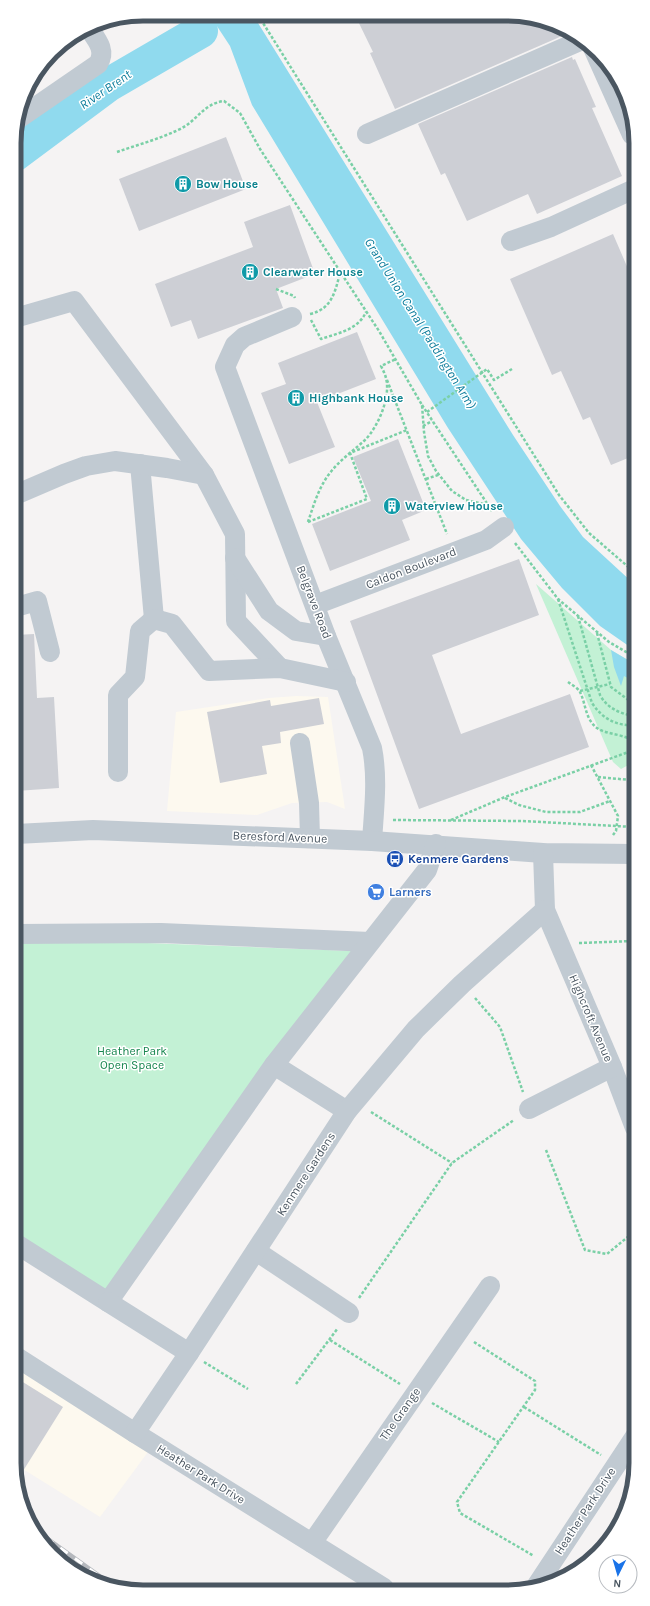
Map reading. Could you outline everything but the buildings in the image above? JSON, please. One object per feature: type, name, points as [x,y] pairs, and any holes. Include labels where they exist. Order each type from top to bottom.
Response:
[{"type":"street","points":[[24,115],[98,64],[102,58],[102,51],[91,32]]},
{"type":"street","points":[[367,134],[576,43]]},
{"type":"street","points":[[601,66],[628,125]]},
{"type":"street","points":[[511,241],[550,227],[629,191]]},
{"type":"street","points":[[21,316],[74,301],[204,475],[235,534],[236,621],[280,668]]},
{"type":"street","name":"Belgrave Road","points":[[295,310],[244,338],[236,346],[225,367],[326,636],[372,748],[376,778],[372,841]]},
{"type":"street","points":[[21,492],[86,466],[115,461],[204,475]]},
{"type":"street","points":[[140,464],[154,619]]},
{"type":"street","name":"Caldon Boulevard","points":[[315,605],[486,540],[504,527]]},
{"type":"street","points":[[235,558],[269,611],[296,631],[326,636]]},
{"type":"street","points":[[21,606],[37,601],[50,652]]},
{"type":"street","points":[[154,619],[172,624],[209,671],[280,668],[346,682]]},
{"type":"street","points":[[118,772],[118,695],[135,677],[140,631],[154,619]]},
{"type":"street","points":[[300,743],[310,803],[310,838]]},
{"type":"street","name":"Beresford Avenue","points":[[21,834],[93,830],[436,844],[543,852],[629,854]]},
{"type":"street","points":[[108,1302],[274,1065],[427,870],[436,844]]},
{"type":"street","points":[[543,852],[545,910]]},
{"type":"street","name":"Highcroft Avenue","points":[[545,910],[612,1067],[629,1112]]},
{"type":"street","name":"Kenmere Gardens","points":[[135,1433],[350,1106],[416,1029],[462,984],[545,910]]},
{"type":"street","points":[[21,934],[161,933],[370,942]]},
{"type":"street","points":[[274,1065],[350,1106]]},
{"type":"street","points":[[529,1109],[612,1067]]},
{"type":"street","points":[[21,1246],[189,1353]]},
{"type":"street","points":[[256,1251],[348,1313]]},
{"type":"street","name":"The Grange","points":[[312,1543],[414,1393],[459,1332],[490,1286]]},
{"type":"street","name":"Heather Park Drive","points":[[21,1360],[135,1433],[379,1585]]},
{"type":"street","name":"Heather Park Drive","points":[[540,1581],[629,1445]]},
{"type":"path","points":[[262,21],[559,494],[589,533],[629,568]]},
{"type":"path","points":[[117,152],[178,130],[188,124],[203,110],[215,102],[224,102],[240,113],[260,149],[366,311],[422,405],[423,426],[428,456],[438,475],[452,491],[466,500],[488,505]]},
{"type":"path","points":[[340,273],[334,296],[319,312],[309,314],[321,340],[353,328],[362,319],[366,311]]},
{"type":"path","points":[[276,289],[294,296],[295,310]]},
{"type":"path","points":[[396,360],[381,366],[453,552]]},
{"type":"path","points":[[423,426],[433,420],[427,411],[487,369],[494,380],[512,369]]},
{"type":"path","points":[[350,453],[367,499],[308,522],[319,492],[327,477],[337,464],[366,439],[377,424],[384,404],[386,378]]},
{"type":"path","points":[[350,453],[407,430]]},
{"type":"path","points":[[426,479],[438,475]]},
{"type":"path","points":[[558,599],[592,703],[598,712],[608,720],[629,726]]},
{"type":"path","points":[[578,616],[600,695],[604,703],[614,710],[629,714]]},
{"type":"path","points":[[596,631],[610,684],[629,701]]},
{"type":"path","points":[[568,682],[579,691],[591,723],[599,729],[629,739]]},
{"type":"path","points":[[579,691],[610,684]]},
{"type":"path","points":[[448,821],[505,797],[629,752]]},
{"type":"path","points":[[591,765],[618,816],[616,831],[611,838]]},
{"type":"path","points":[[598,777],[629,780]]},
{"type":"path","points":[[505,797],[519,805],[546,812],[580,812],[610,801]]},
{"type":"path","points":[[398,820],[522,821],[629,826]]},
{"type":"path","points":[[559,944],[629,941]]},
{"type":"path","points":[[296,1384],[330,1340],[452,1163],[529,1109],[500,1027],[462,984]]},
{"type":"path","points":[[350,1106],[452,1163]]},
{"type":"path","points":[[546,1150],[585,1250],[607,1254],[629,1236]]},
{"type":"path","points":[[459,1332],[535,1381],[536,1390],[457,1502],[460,1513],[550,1565]]},
{"type":"path","points":[[189,1353],[248,1388]]},
{"type":"path","points":[[524,1407],[615,1464]]},
{"type":"shaded area","points":[[296,696],[328,697],[345,809],[327,802],[292,803],[257,815],[167,811],[176,712],[269,698]]},
{"type":"shaded area","points":[[21,1371],[148,1452],[100,1517],[21,1468]]},
{"type":"green space","points":[[536,584],[611,650],[629,661],[629,765],[621,769],[613,762]]},
{"type":"green space","name":"Heather Park Open Space","points":[[96,941],[352,951],[105,1292],[21,1236],[21,942]]},
{"type":"water","name":"Grand Union Canal (Paddington Arm)","points":[[214,21],[257,21],[513,435],[560,506],[583,537],[629,579],[629,646],[600,626],[562,588],[521,539],[448,428],[252,105],[230,46]]},
{"type":"water","points":[[611,650],[629,661],[629,679],[624,676],[621,686],[614,667]]},
{"type":"waterway","name":"River Brent","points":[[21,150],[108,85],[201,31]]},
{"type":"railway","points":[[46,1538],[103,1579]]},
{"type":"place","name":"Bow House","points":[[183,184]]},
{"type":"place","name":"Clearwater House","points":[[250,272]]},
{"type":"place","name":"Highbank House","points":[[296,398]]},
{"type":"place","name":"Waterview House","points":[[392,506]]},
{"type":"place","name":"Kenmere Gardens","points":[[395,859]]},
{"type":"place","name":"Larners","points":[[376,892]]}]
